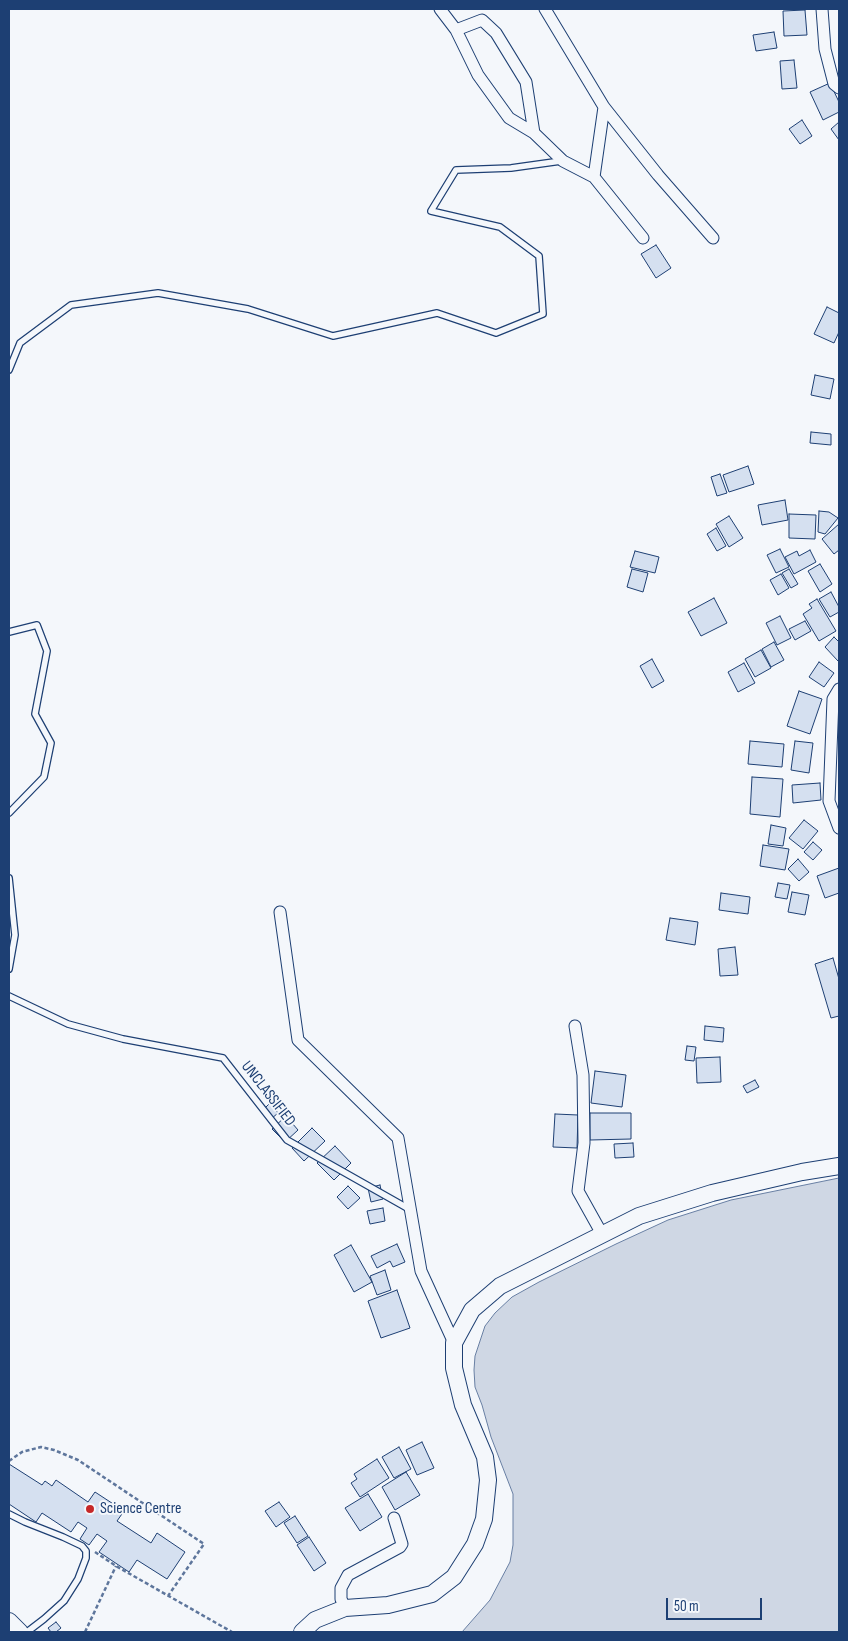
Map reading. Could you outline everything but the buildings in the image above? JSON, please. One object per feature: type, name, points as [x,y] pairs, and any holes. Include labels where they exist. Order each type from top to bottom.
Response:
[{"type":"main road","points":[[302,1632],[315,1620],[344,1608],[388,1605],[432,1594],[454,1577],[475,1544],[484,1519],[488,1480],[484,1457],[463,1405],[454,1368],[454,1344],[472,1310],[500,1286],[639,1216],[712,1193],[802,1172],[839,1166]]},
{"type":"main road","points":[[9,1621],[20,1632]]},
{"type":"street","points":[[440,9],[456,30],[478,75],[509,118],[534,133],[563,161],[594,177],[643,238]]},
{"type":"street","points":[[545,9],[604,107],[658,175],[713,238]]},
{"type":"street","points":[[822,9],[825,49],[834,84],[839,88]]},
{"type":"street","points":[[456,30],[482,20],[496,33],[526,82],[534,133]]},
{"type":"street","points":[[594,177],[604,107]]},
{"type":"street","points":[[839,689],[833,699],[835,765],[828,801],[839,828]]},
{"type":"street","points":[[280,912],[298,1040],[398,1138],[421,1271],[454,1344]]},
{"type":"street","points":[[575,1026],[583,1075],[584,1143],[578,1191],[602,1234]]},
{"type":"street","points":[[344,1608],[341,1599],[341,1588],[348,1575],[400,1547],[402,1544],[394,1518]]},
{"type":"lane","points":[[9,370],[20,343],[71,305],[158,293],[248,309],[333,336],[437,313],[496,333],[543,314],[539,256],[500,227],[431,211],[456,170],[511,168],[563,161]]},
{"type":"lane","points":[[9,632],[37,625],[47,651],[34,714],[50,744],[44,777],[9,813]]},
{"type":"lane","points":[[9,878],[15,935],[9,969]]},
{"type":"lane","name":"UNCLASSIFIED","points":[[9,996],[68,1024],[123,1039],[223,1058],[287,1140],[411,1210]]},
{"type":"lane","points":[[9,1514],[63,1536],[82,1546],[86,1551],[86,1558],[78,1579],[64,1601],[27,1632]]},
{"type":"path","points":[[9,1461],[22,1452],[41,1447],[54,1450],[86,1465],[204,1544],[168,1596]]},
{"type":"path","points":[[86,1551],[95,1552],[116,1566],[232,1632]]},
{"type":"path","points":[[85,1632],[116,1566]]},
{"type":"shaded area","points":[[839,1178],[839,1632],[462,1632],[490,1600],[510,1562],[513,1545],[513,1494],[491,1437],[475,1387],[475,1356],[485,1326],[495,1313],[512,1297],[539,1282],[668,1220],[731,1200]]},
{"type":"place","name":"Science Centre","points":[[90,1509]]}]
